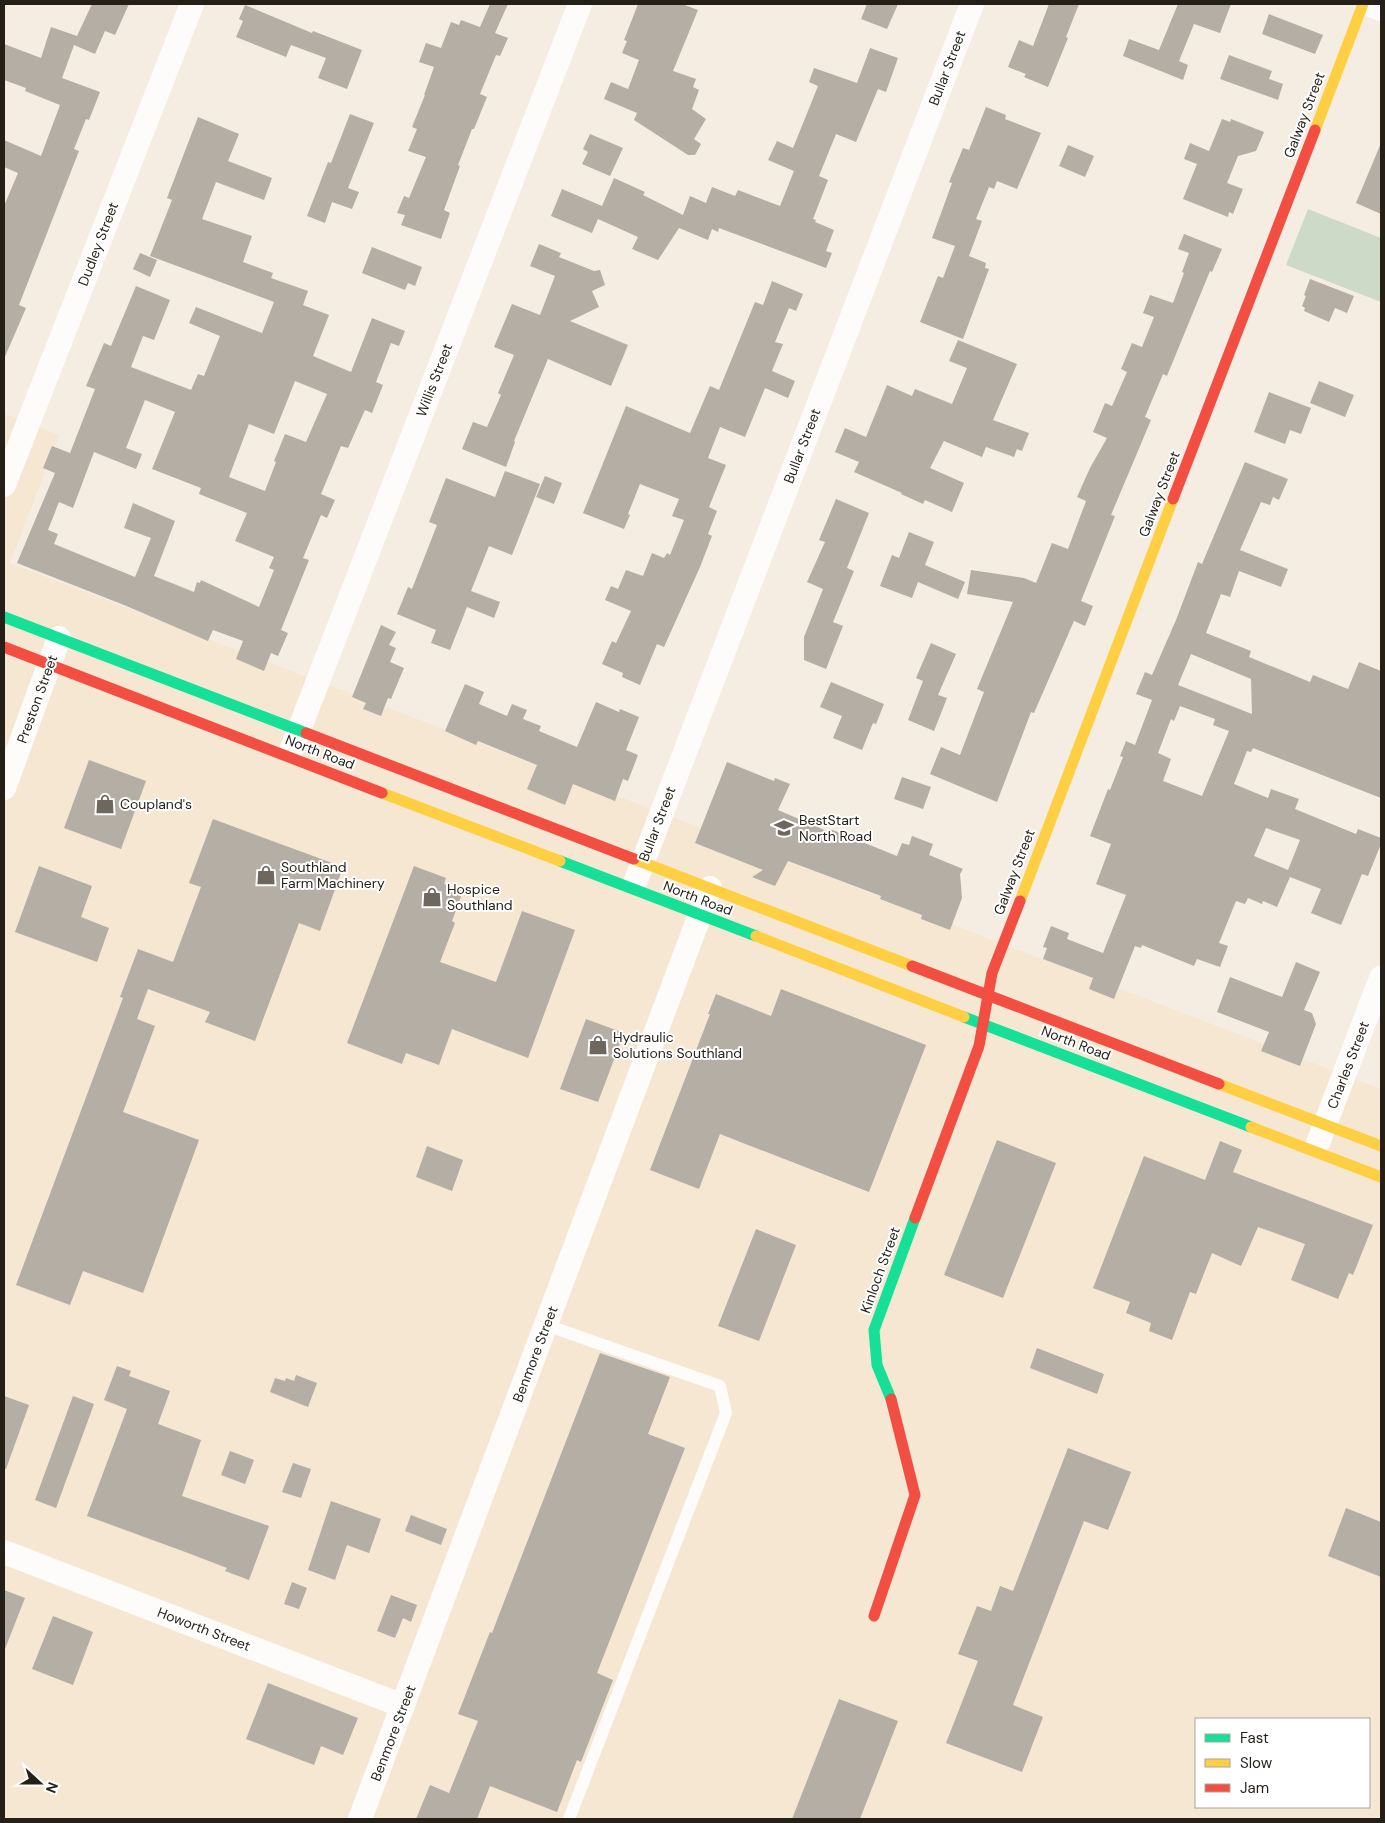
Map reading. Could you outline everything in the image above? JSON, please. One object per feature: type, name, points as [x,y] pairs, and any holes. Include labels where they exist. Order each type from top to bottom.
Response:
[{"type":"main road","name":"Galway Street","points":[[987,995],[992,973],[1363,4]]},
{"type":"main road","name":"North Road","points":[[4,617],[1381,1146]]},
{"type":"main road","name":"North Road","points":[[4,647],[1381,1177]]},
{"type":"main road","name":"Kinloch Street","points":[[874,1616],[915,1495],[891,1400],[877,1365],[874,1330],[979,1046],[987,995]]},
{"type":"street","name":"Dudley Street","points":[[4,485],[192,4]]},
{"type":"street","name":"Willis Street","points":[[289,756],[580,4]]},
{"type":"street","name":"Bullar Street","points":[[632,888],[972,4]]},
{"type":"street","points":[[1368,4],[1381,9]]},
{"type":"street","name":"Preston Street","points":[[4,788],[59,638]]},
{"type":"street","name":"Benmore Street","points":[[360,1819],[710,888]]},
{"type":"street","name":"Charles Street","points":[[1315,1151],[1381,978]]},
{"type":"street","name":"Howorth Street","points":[[4,1552],[403,1706]]},
{"type":"lane","points":[[546,1326],[720,1386],[726,1413],[569,1819]]},
{"type":"shaded area","points":[[4,414],[59,435],[10,563],[1381,1089],[1381,1819],[4,1819]]},
{"type":"green space","points":[[1308,209],[1381,238],[1381,302],[1286,265]]},
{"type":"building","points":[[92,4],[129,4],[115,35],[105,31],[95,54],[74,45],[62,78],[100,92],[89,120],[86,119],[74,149],[79,151],[19,305],[26,308],[4,359],[4,206],[18,173],[4,167],[4,140],[41,156],[60,105],[25,91],[26,88],[4,80],[4,44],[41,58],[51,27],[77,36]]},
{"type":"building","points":[[490,4],[508,4],[495,33],[508,38],[500,56],[496,55],[480,94],[487,97],[458,165],[460,166],[444,210],[450,213],[441,239],[401,225],[405,215],[397,213],[404,196],[409,198],[426,157],[408,151],[417,129],[412,127],[434,67],[419,62],[426,43],[441,48],[451,22],[459,25],[461,20],[480,27]]},
{"type":"building","points":[[638,4],[682,4],[698,10],[673,71],[696,79],[693,87],[699,90],[692,109],[706,119],[694,139],[701,144],[695,155],[688,155],[634,120],[637,113],[604,99],[611,82],[628,89],[639,60],[622,53],[627,41],[624,40]]},
{"type":"building","points":[[867,4],[898,4],[887,29],[861,19]]},
{"type":"building","points":[[1049,4],[1079,4],[1066,37],[1068,38],[1048,87],[1024,77],[1026,74],[1008,67],[1019,40],[1033,46]]},
{"type":"building","points":[[1178,4],[1231,4],[1220,33],[1194,24],[1179,61],[1188,65],[1183,80],[1123,56],[1129,39],[1159,50]]},
{"type":"building","points":[[245,5],[312,33],[313,31],[362,50],[347,89],[318,78],[326,58],[291,45],[286,57],[236,37],[243,21],[239,19]]},
{"type":"building","points":[[1269,14],[1323,35],[1315,54],[1262,34]]},
{"type":"building","points":[[870,48],[898,58],[886,92],[878,89],[856,142],[836,134],[819,176],[828,180],[813,219],[816,220],[815,222],[834,230],[826,251],[832,253],[826,268],[719,228],[718,232],[712,229],[708,240],[679,228],[658,260],[632,249],[638,237],[598,219],[592,233],[551,216],[562,189],[602,206],[614,178],[645,192],[643,195],[683,215],[690,196],[706,203],[712,187],[735,196],[738,190],[780,206],[794,171],[768,160],[777,141],[793,148],[818,86],[809,82],[814,68],[857,83]]},
{"type":"building","points":[[1229,55],[1272,71],[1269,79],[1283,84],[1278,100],[1220,79]]},
{"type":"building","points":[[986,107],[1006,115],[1005,119],[1041,133],[1017,189],[997,181],[994,189],[989,187],[976,219],[982,221],[969,256],[986,263],[985,268],[989,269],[963,339],[920,322],[938,276],[943,278],[955,246],[932,238],[952,183],[949,182],[963,148],[969,150]]},
{"type":"building","points":[[350,114],[374,123],[348,188],[359,192],[352,209],[332,202],[325,223],[307,216],[328,162],[331,163]]},
{"type":"building","points":[[198,117],[239,134],[228,161],[272,178],[264,200],[216,182],[202,219],[252,236],[243,262],[273,273],[271,278],[308,291],[303,305],[329,315],[313,356],[351,372],[372,318],[405,331],[399,346],[391,343],[376,382],[383,385],[372,413],[365,410],[348,448],[341,446],[321,494],[335,500],[327,518],[321,515],[303,558],[309,560],[281,630],[288,633],[278,656],[271,653],[264,671],[236,659],[243,641],[213,630],[208,641],[124,605],[17,563],[55,473],[43,468],[52,446],[70,453],[95,389],[86,386],[104,343],[111,346],[136,286],[170,300],[154,340],[143,336],[131,367],[191,390],[198,374],[204,376],[220,336],[189,323],[196,307],[262,333],[274,302],[150,256],[172,200],[167,198]],"holes":[[[295,381],[327,394],[306,442],[285,434],[265,491],[229,477],[249,424],[274,434]],[[145,400],[175,412],[152,469],[201,488],[199,494],[247,513],[235,541],[274,557],[269,568],[274,570],[259,607],[201,580],[200,583],[197,582],[194,592],[154,576],[175,521],[133,503],[124,528],[151,538],[135,577],[54,544],[58,534],[48,530],[59,502],[73,508],[94,452],[136,469],[142,454],[126,448]]]},
{"type":"building","points":[[1222,119],[1230,122],[1231,119],[1264,132],[1256,151],[1238,156],[1227,183],[1243,189],[1233,214],[1229,212],[1228,217],[1183,199],[1197,164],[1184,159],[1190,143],[1209,151]]},
{"type":"building","points":[[590,134],[623,148],[610,176],[582,164],[588,152],[583,149]]},
{"type":"building","points":[[1381,143],[1381,214],[1356,203]]},
{"type":"building","points":[[1068,145],[1094,156],[1085,177],[1059,166]]},
{"type":"building","points":[[1184,234],[1222,249],[1212,272],[1210,271],[1167,376],[1163,374],[1145,417],[1151,420],[1111,515],[1115,516],[1081,601],[1093,606],[1085,626],[1074,621],[1034,713],[1031,712],[997,802],[930,774],[941,747],[960,755],[984,692],[977,689],[1013,602],[967,594],[971,570],[1024,578],[1036,583],[1052,543],[1068,549],[1086,501],[1077,497],[1090,468],[1107,438],[1093,432],[1105,403],[1112,406],[1127,372],[1121,369],[1132,343],[1142,347],[1154,317],[1143,313],[1150,295],[1173,303],[1189,253],[1178,249]]},
{"type":"building","points":[[539,244],[561,253],[559,257],[594,271],[600,270],[605,285],[592,291],[599,307],[570,321],[628,345],[611,386],[548,359],[514,441],[506,467],[462,449],[473,422],[487,427],[501,395],[498,393],[514,355],[494,347],[512,304],[540,315],[555,276],[530,266]]},
{"type":"building","points":[[372,247],[422,267],[415,286],[408,283],[405,290],[362,273]]},
{"type":"building","points":[[140,253],[157,260],[150,277],[133,269]]},
{"type":"building","points":[[1310,279],[1354,296],[1347,313],[1335,308],[1329,322],[1304,311],[1305,308],[1302,306],[1306,296],[1304,295]]},
{"type":"building","points":[[772,281],[803,294],[796,311],[789,308],[775,342],[783,344],[772,371],[795,381],[788,398],[765,388],[745,437],[720,427],[708,458],[726,465],[709,507],[717,511],[708,534],[712,536],[664,647],[657,644],[640,685],[622,677],[623,673],[602,664],[612,641],[616,643],[631,611],[605,600],[611,586],[618,589],[626,570],[643,576],[652,553],[664,558],[667,553],[670,555],[684,520],[672,516],[679,499],[640,484],[624,529],[583,513],[626,406],[690,433],[710,386],[719,390],[755,302],[763,305]]},
{"type":"building","points":[[958,340],[1017,364],[993,420],[1029,433],[1022,451],[1017,449],[1014,457],[986,447],[982,457],[944,441],[930,468],[964,483],[952,512],[925,500],[923,504],[854,472],[859,462],[835,452],[845,428],[866,437],[887,385],[912,396],[915,389],[952,404],[967,368],[949,361]]},
{"type":"building","points":[[1319,381],[1354,395],[1345,417],[1310,403]]},
{"type":"building","points":[[1269,392],[1311,408],[1301,434],[1290,430],[1285,444],[1254,432]]},
{"type":"building","points":[[1245,462],[1288,479],[1279,500],[1273,497],[1270,505],[1261,502],[1240,550],[1288,569],[1281,587],[1239,571],[1230,597],[1221,594],[1206,633],[1251,651],[1249,657],[1310,682],[1313,675],[1348,689],[1359,662],[1381,671],[1381,798],[1253,748],[1251,752],[1247,751],[1234,784],[1268,798],[1271,789],[1299,799],[1295,809],[1356,834],[1358,829],[1381,838],[1381,844],[1368,876],[1362,874],[1341,925],[1311,913],[1321,889],[1290,877],[1277,907],[1263,901],[1262,904],[1248,898],[1245,904],[1236,901],[1219,943],[1228,946],[1220,967],[1197,959],[1194,966],[1142,945],[1141,948],[1135,946],[1114,999],[1089,989],[1093,978],[1043,959],[1047,948],[1043,947],[1051,926],[1069,933],[1067,939],[1103,953],[1126,895],[1096,884],[1111,844],[1090,836],[1108,789],[1110,790],[1123,757],[1120,756],[1126,741],[1135,745],[1152,700],[1136,694],[1145,672],[1152,675],[1198,562],[1202,564]],"holes":[[[1191,654],[1251,679],[1252,714],[1178,685]],[[1180,706],[1215,719],[1213,725],[1229,731],[1202,796],[1163,781],[1171,759],[1158,753],[1171,719],[1174,721]],[[1266,828],[1300,840],[1288,870],[1254,856]]]},
{"type":"building","points":[[505,471],[540,484],[512,555],[489,546],[471,591],[500,602],[494,618],[467,607],[450,650],[431,643],[436,630],[397,614],[408,587],[412,589],[437,525],[429,522],[446,478],[495,497]]},
{"type":"building","points":[[545,476],[562,483],[554,504],[536,497]]},
{"type":"building","points":[[836,499],[869,513],[847,568],[854,571],[833,622],[843,626],[826,669],[804,660],[804,637],[823,589],[807,582],[825,542],[819,540]]},
{"type":"building","points":[[909,532],[934,542],[925,565],[965,582],[958,599],[918,582],[912,598],[880,586],[892,555],[899,558]]},
{"type":"building","points":[[381,625],[396,632],[389,645],[396,648],[390,662],[404,668],[391,699],[388,698],[381,716],[363,709],[366,703],[352,697]]},
{"type":"building","points":[[931,643],[956,654],[938,695],[947,698],[934,731],[908,720],[923,681],[916,678]]},
{"type":"building","points":[[831,682],[884,704],[876,724],[873,723],[862,750],[833,738],[842,716],[820,707]]},
{"type":"building","points":[[465,684],[484,692],[479,704],[507,716],[512,704],[527,710],[523,719],[541,726],[539,731],[577,747],[596,702],[619,712],[620,709],[639,717],[626,750],[638,755],[628,781],[623,779],[615,801],[573,784],[565,805],[527,789],[537,765],[478,741],[476,745],[445,731]]},
{"type":"building","name":"Coupland's","points":[[89,760],[146,781],[121,849],[64,828]]},
{"type":"building","points":[[727,762],[774,781],[775,778],[790,784],[778,810],[829,832],[830,829],[897,856],[902,843],[909,845],[912,836],[933,844],[929,855],[963,869],[960,874],[962,898],[950,930],[921,919],[922,915],[880,899],[881,896],[788,861],[775,886],[752,877],[763,870],[695,843]]},
{"type":"building","points":[[902,777],[931,787],[923,809],[894,799]]},
{"type":"building","points":[[213,819],[343,867],[320,931],[299,923],[255,1041],[205,1022],[210,1012],[148,989],[137,1019],[155,1026],[123,1112],[199,1140],[143,1293],[83,1271],[70,1305],[16,1285],[123,998],[120,997],[138,949],[173,962],[201,887],[189,883]]},
{"type":"building","points":[[39,866],[92,886],[81,917],[109,928],[97,962],[15,932]]},
{"type":"building","points":[[414,866],[446,878],[444,884],[463,891],[452,921],[455,923],[440,962],[496,982],[522,911],[575,930],[528,1058],[452,1029],[439,1065],[406,1053],[402,1064],[347,1043]]},
{"type":"building","points":[[1296,962],[1320,972],[1304,1010],[1312,1013],[1316,1024],[1300,1066],[1261,1051],[1269,1032],[1217,1012],[1230,977],[1282,997]]},
{"type":"building","points":[[781,989],[926,1045],[869,1192],[720,1134],[699,1189],[650,1170],[716,994],[771,1016]]},
{"type":"building","points":[[586,1019],[624,1033],[598,1102],[560,1089]]},
{"type":"building","points":[[997,1140],[1056,1163],[1003,1298],[944,1275]]},
{"type":"building","points":[[1220,1141],[1242,1150],[1233,1172],[1373,1225],[1353,1275],[1349,1273],[1338,1299],[1291,1280],[1305,1244],[1258,1227],[1241,1266],[1212,1253],[1196,1294],[1190,1292],[1172,1340],[1149,1331],[1151,1323],[1126,1313],[1130,1302],[1093,1288],[1144,1156],[1205,1180]]},
{"type":"building","points":[[427,1146],[463,1160],[452,1191],[416,1177]]},
{"type":"building","points":[[756,1229],[796,1245],[759,1341],[718,1326]]},
{"type":"building","points":[[1037,1348],[1104,1374],[1097,1394],[1030,1368]]},
{"type":"building","points":[[600,1353],[670,1377],[648,1434],[685,1448],[597,1673],[613,1680],[581,1762],[577,1760],[557,1812],[490,1786],[477,1819],[416,1819],[430,1785],[449,1793],[478,1721],[458,1714],[490,1632],[492,1633]]},
{"type":"building","points":[[117,1366],[131,1371],[129,1376],[170,1391],[158,1424],[201,1440],[182,1496],[269,1526],[249,1580],[225,1571],[227,1568],[87,1516],[127,1409],[104,1400]]},
{"type":"building","points":[[296,1375],[317,1383],[308,1407],[270,1392],[275,1378],[285,1381],[286,1378],[294,1381]]},
{"type":"building","points":[[4,1396],[29,1405],[6,1469],[4,1469]]},
{"type":"building","points":[[73,1396],[94,1404],[56,1508],[35,1500]]},
{"type":"building","points":[[1068,1448],[1131,1472],[1108,1530],[1084,1521],[1013,1705],[1043,1717],[1022,1772],[946,1743],[978,1661],[958,1654],[977,1606],[991,1611],[1000,1586],[1013,1591]]},
{"type":"building","points":[[230,1451],[254,1460],[245,1484],[221,1475]]},
{"type":"building","points":[[293,1463],[311,1469],[301,1498],[282,1492]]},
{"type":"building","points":[[331,1501],[381,1519],[369,1553],[347,1545],[335,1580],[308,1570]]},
{"type":"building","points":[[1346,1508],[1381,1522],[1381,1577],[1328,1556]]},
{"type":"building","points":[[411,1515],[447,1529],[441,1545],[405,1531]]},
{"type":"building","points":[[292,1582],[307,1588],[299,1609],[284,1604]]},
{"type":"building","points":[[4,1590],[25,1598],[5,1649],[4,1649]]},
{"type":"building","points":[[391,1595],[417,1605],[411,1622],[403,1618],[395,1638],[377,1631]]},
{"type":"building","points":[[53,1616],[93,1632],[73,1685],[32,1669]]},
{"type":"building","points":[[268,1683],[358,1718],[343,1755],[321,1746],[314,1765],[246,1739]]},
{"type":"building","points":[[839,1699],[898,1721],[860,1819],[792,1819]]},
{"type":"traffic: fast","points":[[4,617],[306,733]]},
{"type":"traffic: fast","points":[[560,861],[756,936]]},
{"type":"traffic: fast","points":[[964,1017],[1251,1127]]},
{"type":"traffic: fast","points":[[891,1399],[877,1365],[874,1330],[915,1218]]},
{"type":"traffic: slow","points":[[1315,130],[1363,4]]},
{"type":"traffic: slow","points":[[1020,901],[1173,499]]},
{"type":"traffic: slow","points":[[382,793],[560,861]]},
{"type":"traffic: slow","points":[[634,859],[912,966]]},
{"type":"traffic: slow","points":[[756,936],[964,1017]]},
{"type":"traffic: slow","points":[[1219,1084],[1381,1146]]},
{"type":"traffic: slow","points":[[1251,1127],[1381,1177]]},
{"type":"traffic: jam","points":[[1173,499],[1315,130]]},
{"type":"traffic: jam","points":[[4,647],[382,793]]},
{"type":"traffic: jam","points":[[306,733],[634,859]]},
{"type":"traffic: jam","points":[[915,1218],[979,1046],[992,973],[1020,901]]},
{"type":"traffic: jam","points":[[912,966],[1219,1084]]},
{"type":"traffic: jam","points":[[874,1616],[915,1495],[891,1399]]},
{"type":"place","name":"Coupland's","points":[[105,804]]},
{"type":"place","name":"BestStart North Road","points":[[784,828]]},
{"type":"place","name":"Southland Farm Machinery","points":[[266,875]]},
{"type":"place","name":"Hospice Southland","points":[[432,897]]},
{"type":"place","name":"Hydraulic Solutions Southland","points":[[598,1045]]}]
